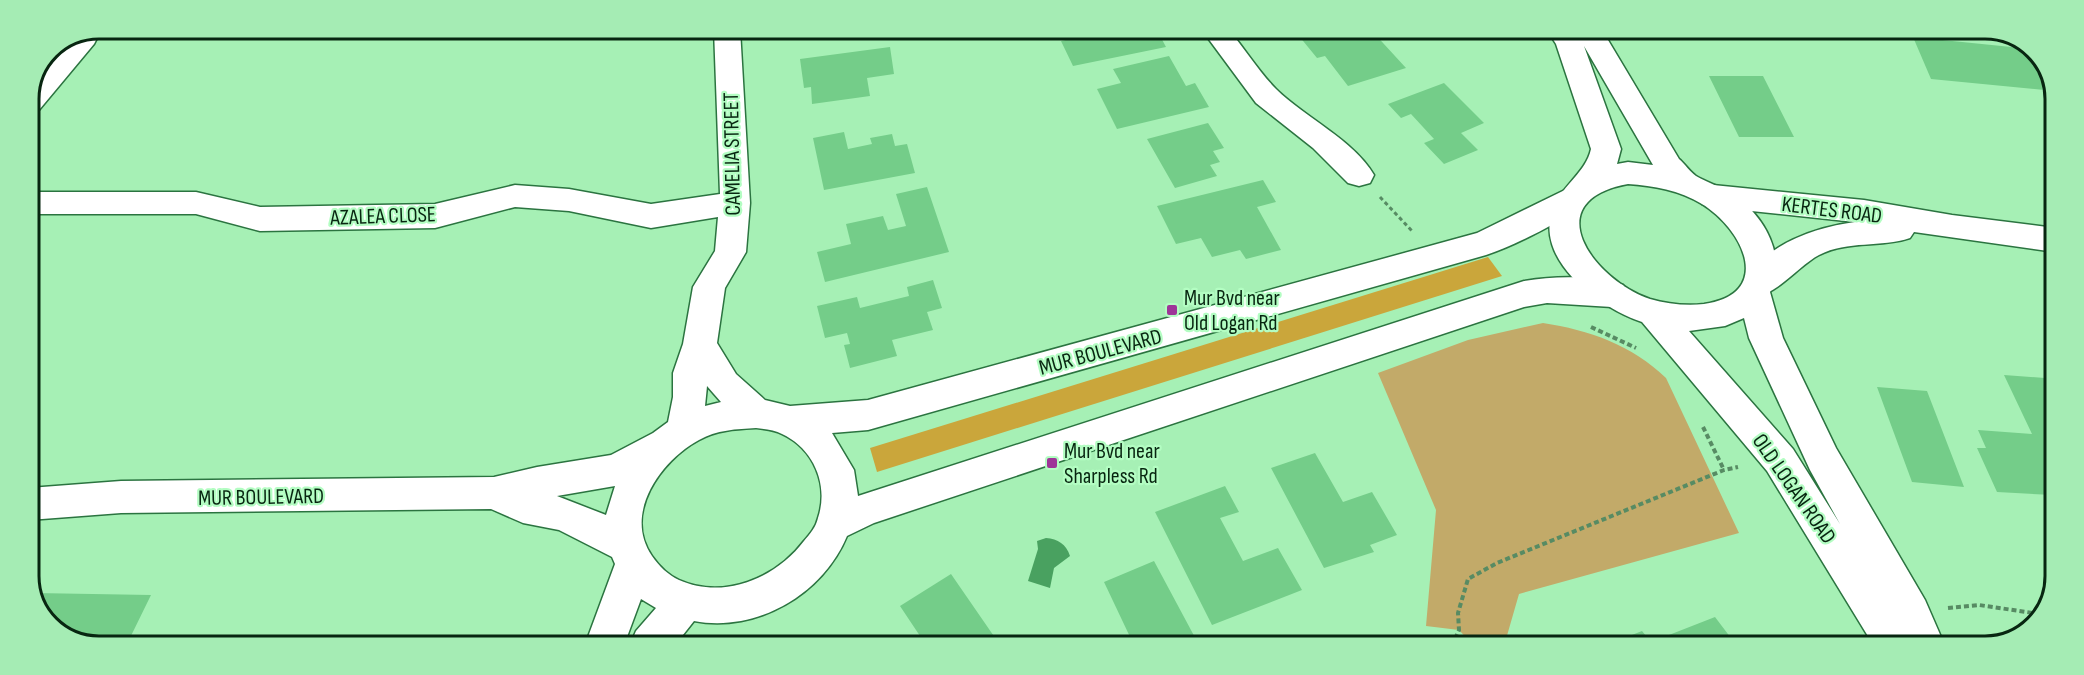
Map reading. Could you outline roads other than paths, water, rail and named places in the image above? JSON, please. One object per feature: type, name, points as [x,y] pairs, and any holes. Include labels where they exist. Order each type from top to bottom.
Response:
[{"type":"street","name":"CAMELIA STREET","points":[[673,438],[690,397],[690,373],[700,344],[709,287],[730,252],[735,203],[727,39]]},
{"type":"street","points":[[1222,39],[1266,96],[1323,141],[1359,175]]},
{"type":"street","points":[[1567,39],[1606,149],[1603,163],[1578,192],[1566,212],[1564,229],[1571,252],[1588,275],[1612,294],[1654,313],[1685,318],[1714,316],[1738,308],[1758,287],[1762,260],[1754,237],[1737,215],[1713,196],[1684,182],[1655,175],[1628,173],[1603,177],[1578,192]]},
{"type":"street","points":[[1593,39],[1669,167],[1684,182]]},
{"type":"street","points":[[40,89],[80,43]]},
{"type":"street","name":"MUR BOULEVARD","points":[[773,417],[868,415],[1486,243],[1546,213],[1578,192]]},
{"type":"street","name":"AZALEA CLOSE","points":[[39,203],[196,203],[260,219],[435,216],[515,196],[569,200],[651,216],[735,203]]},
{"type":"street","name":"KERTES ROAD","points":[[1713,196],[1864,211],[1952,227],[2045,239]]},
{"type":"street","name":"KERTES ROAD","points":[[1758,287],[1784,260],[1801,249],[1839,234],[1952,227]]},
{"type":"street","name":"OLD LOGAN ROAD","points":[[1758,287],[1766,338],[1823,459],[1911,613],[1921,636]]},
{"type":"street","points":[[835,524],[862,511],[904,496],[1524,294],[1547,290],[1612,294]]},
{"type":"street","name":"OLD LOGAN ROAD","points":[[1654,313],[1780,460],[1890,636]]},
{"type":"street","points":[[630,555],[656,588],[685,602],[716,606],[749,601],[780,588],[806,569],[826,545],[835,524],[840,508],[840,487],[832,459],[814,436],[773,417],[724,384],[700,344]]},
{"type":"street","points":[[607,636],[630,555],[623,518],[630,491],[644,466],[673,438],[706,420],[731,414],[773,417]]},
{"type":"street","name":"MUR BOULEVARD","points":[[39,503],[121,497],[494,493],[537,483],[617,470],[673,438]]},
{"type":"street","name":"MUR BOULEVARD","points":[[494,493],[523,507],[563,514],[599,530],[630,555]]},
{"type":"street","points":[[657,636],[685,602]]},
{"type":"place","name":"Mur Bvd near Old Logan Rd","points":[[1172,310]]},
{"type":"place","name":"Mur Bvd near Sharpless Rd","points":[[1052,463]]}]
